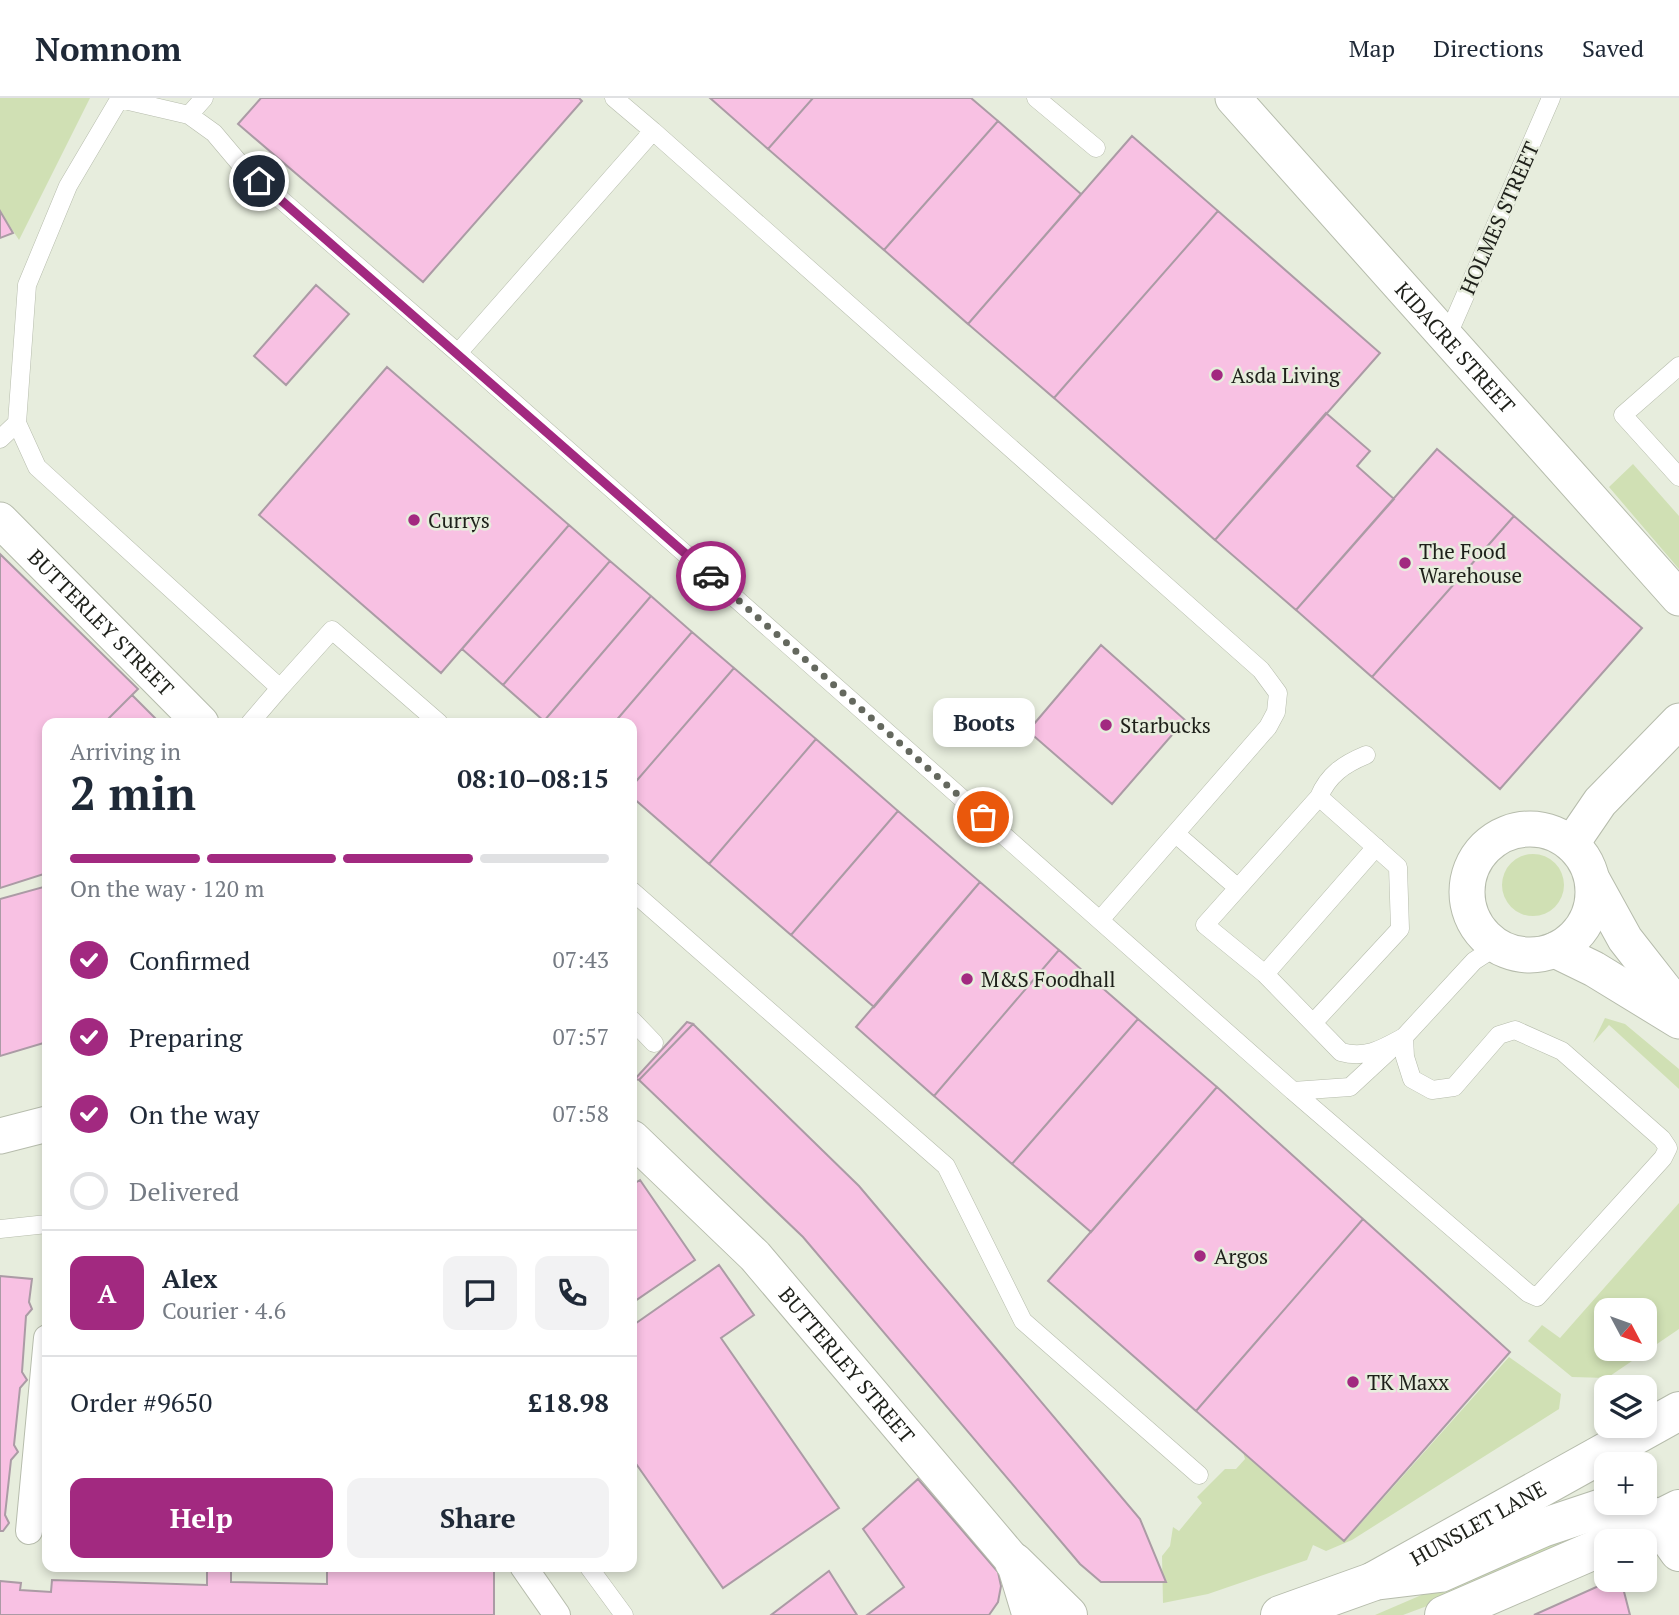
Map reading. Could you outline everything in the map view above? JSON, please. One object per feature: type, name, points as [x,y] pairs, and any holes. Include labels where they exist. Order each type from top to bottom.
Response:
[{"type":"main road","name":"HUNSLET LANE","points":[[1280,1615],[1372,1582],[1674,1414]]},
{"type":"main road","points":[[1372,1582],[1440,1573],[1542,1528],[1614,1504],[1668,1515]]},
{"type":"main road","points":[[1640,1529],[1668,1515]]},
{"type":"main road","points":[[1668,1515],[1679,1552]]},
{"type":"main road","points":[[1444,1615],[1594,1550]]},
{"type":"main road","points":[[1014,1562],[1068,1615]]},
{"type":"street","name":"KIDACRE STREET","points":[[1233,98],[1679,598]]},
{"type":"street","name":"BUTTERLEY STREET","points":[[0,520],[196,718]]},
{"type":"street","points":[[1572,843],[1600,802],[1679,721]]},
{"type":"street","points":[[1593,881],[1593,903],[1586,924],[1573,939],[1555,950],[1526,955],[1497,946],[1484,936],[1473,921],[1468,904],[1466,885],[1472,866],[1482,849],[1498,837],[1516,829],[1535,828],[1555,833],[1572,843],[1585,860],[1593,881],[1625,939],[1679,1007]]},
{"type":"street","points":[[1555,950],[1594,969],[1679,1021]]},
{"type":"street","points":[[0,1136],[42,1125]]},
{"type":"street","name":"BUTTERLEY STREET","points":[[637,1143],[755,1255],[1014,1562],[1030,1615]]},
{"type":"street","points":[[29,1531],[42,1412]]},
{"type":"street","points":[[527,1572],[557,1615]]},
{"type":"lane","points":[[189,115],[204,98]]},
{"type":"lane","points":[[614,98],[1261,670],[1278,693],[1276,712],[1268,727],[1100,920]]},
{"type":"lane","points":[[1036,98],[1096,148]]},
{"type":"lane","name":"HOLMES STREET","points":[[1447,337],[1551,98]]},
{"type":"lane","points":[[280,688],[37,467],[17,423],[27,285],[68,186],[120,99],[189,115],[214,133],[241,165],[1293,1091],[1528,1293],[1537,1297],[1663,1158],[1668,1148],[1662,1139],[1562,1051],[1515,1030],[1499,1035],[1454,1087],[1432,1090],[1412,1079],[1405,1057],[1404,1037]]},
{"type":"lane","points":[[458,354],[653,131]]},
{"type":"lane","points":[[1679,366],[1623,415],[1679,477]]},
{"type":"lane","points":[[0,439],[17,423]]},
{"type":"lane","points":[[254,718],[332,630],[433,718]]},
{"type":"lane","points":[[1366,755],[1340,768],[1324,785],[1319,797],[1205,925],[1265,974],[1341,1052],[1358,1057],[1377,1052],[1404,1037]]},
{"type":"lane","points":[[1313,1023],[1400,929],[1398,867],[1319,797]]},
{"type":"lane","points":[[1176,834],[1238,888]]},
{"type":"lane","points":[[1265,974],[1376,847]]},
{"type":"lane","points":[[637,895],[946,1166],[1023,1321],[1199,1475]]},
{"type":"lane","points":[[1293,1091],[1350,1087],[1404,1037],[1475,961],[1497,946]]},
{"type":"lane","points":[[637,1025],[654,1043]]},
{"type":"lane","points":[[0,1229],[42,1225]]},
{"type":"lane","points":[[592,1572],[624,1615]]},
{"type":"green space","points":[[0,98],[90,98],[19,240],[0,211]]},
{"type":"green space","points":[[1633,464],[1679,516],[1679,569],[1609,487]]},
{"type":"green space","points":[[1527,854],[1539,854],[1555,863],[1562,873],[1562,897],[1555,907],[1539,916],[1527,916],[1516,911],[1507,902],[1502,891],[1502,879],[1507,868],[1516,859]]},
{"type":"green space","points":[[1605,1018],[1625,1024],[1679,1069],[1679,1089],[1609,1025],[1593,1043]]},
{"type":"green space","points":[[1679,1203],[1679,1329],[1657,1344],[1657,1298],[1595,1298]]},
{"type":"green space","points":[[1594,1299],[1594,1362],[1631,1362],[1611,1375],[1572,1377],[1528,1341],[1542,1325],[1560,1338]]},
{"type":"green space","points":[[1509,1357],[1561,1394],[1559,1409],[1352,1540],[1326,1551],[1313,1545],[1307,1560],[1208,1594],[1163,1603],[1162,1556],[1170,1546],[1173,1527],[1179,1531],[1202,1503],[1197,1497],[1225,1469],[1236,1469],[1245,1459],[1243,1452],[1346,1540]]},
{"type":"green space","points":[[1575,1534],[1573,1542],[1427,1606],[1403,1615],[1375,1615],[1489,1566]]},
{"type":"building","points":[[261,98],[579,98],[582,101],[423,282],[238,124]]},
{"type":"building","points":[[710,98],[813,98],[768,149]]},
{"type":"building","points":[[813,98],[971,98],[998,121],[884,250],[768,149]]},
{"type":"building","points":[[998,121],[1081,194],[968,324],[884,250]]},
{"type":"building","points":[[1132,136],[1218,211],[1054,398],[968,324]]},
{"type":"building","points":[[0,211],[13,233],[0,238]]},
{"type":"building","name":"Asda Living","points":[[1218,211],[1380,353],[1215,540],[1054,398]]},
{"type":"building","points":[[316,285],[349,314],[286,385],[254,356]]},
{"type":"building","name":"Currys","points":[[387,367],[569,525],[441,673],[259,515]]},
{"type":"building","points":[[1326,413],[1370,451],[1357,466],[1394,499],[1296,610],[1215,540]]},
{"type":"building","name":"The Food Warehouse","points":[[1437,449],[1514,516],[1372,677],[1296,610]]},
{"type":"building","points":[[1514,516],[1642,628],[1500,789],[1372,677]]},
{"type":"building","points":[[569,525],[610,561],[503,685],[462,649]]},
{"type":"building","points":[[0,554],[138,689],[109,718],[42,718],[42,875],[0,888]]},
{"type":"building","points":[[610,561],[651,596],[547,718],[541,718],[503,685]]},
{"type":"building","points":[[651,596],[692,632],[618,718],[547,718]]},
{"type":"building","points":[[692,632],[734,668],[637,780],[637,718],[618,718]]},
{"type":"building","name":"Starbucks","points":[[1101,645],[1185,720],[1112,804],[1028,731]]},
{"type":"building","points":[[734,668],[816,739],[709,864],[637,801],[637,780]]},
{"type":"building","points":[[132,695],[155,718],[109,718]]},
{"type":"building","points":[[816,739],[898,811],[791,935],[709,864]]},
{"type":"building","points":[[898,811],[980,882],[874,1007],[791,935]]},
{"type":"building","name":"M&S Foodhall","points":[[980,882],[1059,950],[934,1096],[856,1027]]},
{"type":"building","points":[[42,887],[42,1043],[0,1056],[0,899]]},
{"type":"building","points":[[1059,950],[1138,1019],[1012,1164],[934,1096]]},
{"type":"building","points":[[1138,1019],[1217,1087],[1091,1232],[1012,1164]]},
{"type":"building","points":[[687,1022],[693,1024],[639,1080],[637,1077]]},
{"type":"building","points":[[693,1024],[859,1186],[1140,1519],[1166,1582],[1101,1582],[1080,1564],[803,1237],[639,1080]]},
{"type":"building","name":"Argos","points":[[1217,1087],[1363,1219],[1196,1411],[1048,1281]]},
{"type":"building","points":[[640,1180],[695,1260],[637,1300],[637,1182]]},
{"type":"building","name":"TK Maxx","points":[[1363,1219],[1510,1352],[1344,1541],[1196,1411]]},
{"type":"building","points":[[719,1265],[754,1315],[721,1338],[839,1508],[723,1588],[637,1465],[637,1322]]},
{"type":"building","points":[[0,1276],[32,1279],[29,1302],[32,1309],[26,1316],[22,1372],[27,1380],[20,1388],[14,1445],[18,1452],[11,1460],[5,1515],[9,1523],[3,1531],[0,1531]]},
{"type":"building","points":[[918,1479],[998,1572],[1001,1586],[998,1602],[989,1615],[867,1615],[904,1587],[863,1529]]},
{"type":"building","points":[[829,1571],[857,1615],[771,1615]]},
{"type":"building","points":[[207,1572],[231,1572],[231,1582],[327,1584],[327,1572],[494,1572],[494,1615],[0,1615],[0,1581],[21,1583],[20,1590],[51,1592],[52,1580],[207,1585]]},
{"type":"building","points":[[1594,1588],[1594,1592],[1624,1592],[1630,1615],[1534,1615]]},
{"type":"way so far","points":[[711,576],[983,817]]},
{"type":"place","name":"Asda Living","points":[[1217,375]]},
{"type":"place","name":"Currys","points":[[414,520]]},
{"type":"place","name":"The Food Warehouse","points":[[1405,563]]},
{"type":"place","name":"Starbucks","points":[[1106,725]]},
{"type":"place","name":"Boots","points":[[983,817]]},
{"type":"place","name":"M&S Foodhall","points":[[967,979]]},
{"type":"place","name":"Argos","points":[[1200,1256]]},
{"type":"place","name":"TK Maxx","points":[[1353,1382]]},
{"type":"route","points":[[259,181],[711,576]]}]
